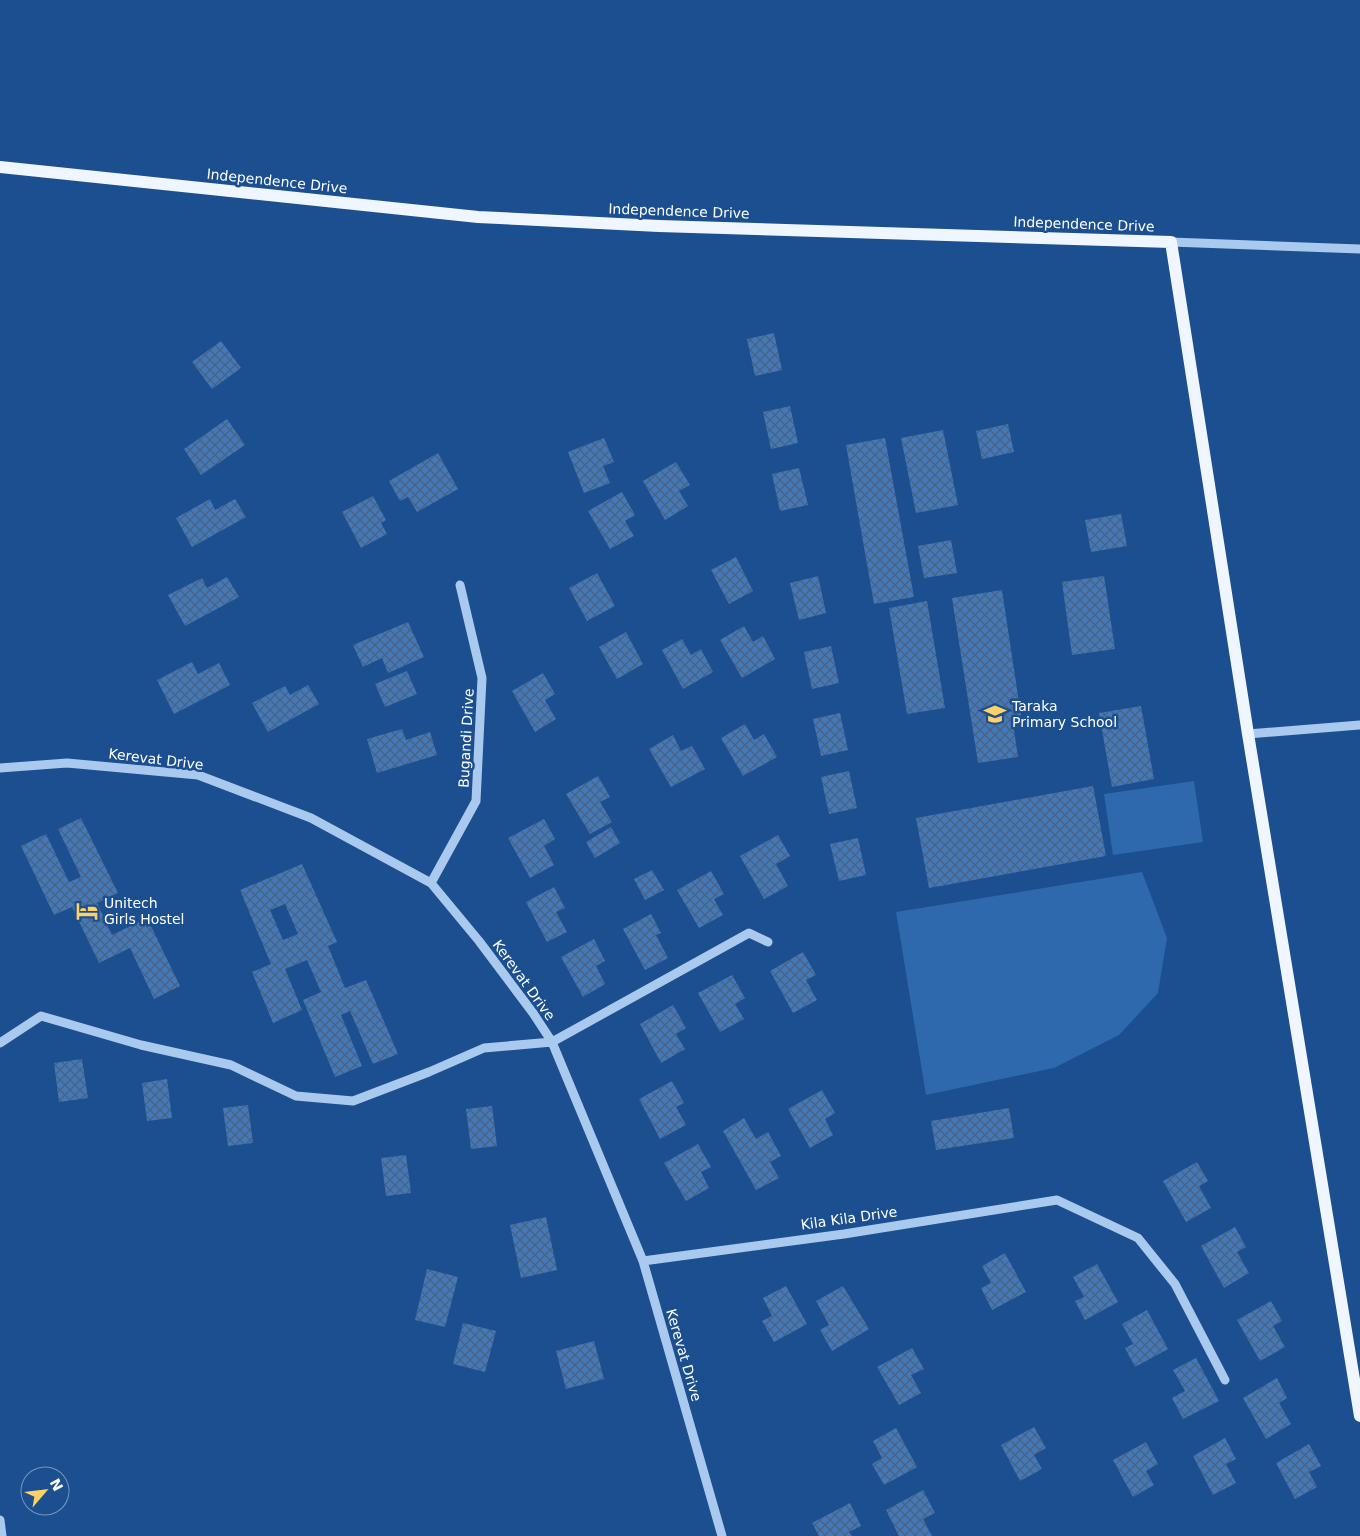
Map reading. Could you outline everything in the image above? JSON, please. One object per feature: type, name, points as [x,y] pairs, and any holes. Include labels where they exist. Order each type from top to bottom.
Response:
[{"type":"main road","name":"Independence Drive","points":[[0,167],[478,217],[659,226],[1171,242]]},
{"type":"main road","points":[[1171,242],[1248,734],[1360,1416]]},
{"type":"street","name":"Independence Drive","points":[[1171,242],[1360,249]]},
{"type":"street","name":"Bugandi Drive","points":[[431,883],[476,801],[482,678],[460,585]]},
{"type":"street","points":[[1248,734],[1360,725]]},
{"type":"street","name":"Kerevat Drive","points":[[0,768],[67,763],[198,775],[311,818],[431,883],[484,948],[533,1013],[552,1042],[643,1261],[722,1536]]},
{"type":"street","points":[[0,1043],[41,1016],[141,1044],[231,1065],[296,1096],[352,1101],[429,1072],[484,1048],[552,1042],[749,933],[768,942]]},
{"type":"street","name":"Kila Kila Drive","points":[[643,1261],[844,1234],[1057,1200],[1138,1238],[1176,1284],[1225,1380]]},
{"type":"street","points":[[0,1520],[2,1536]]},
{"type":"shaded area","points":[[1194,781],[1203,842],[1113,855],[1104,794]]},
{"type":"shaded area","points":[[1142,872],[1167,938],[1158,993],[1119,1035],[1054,1068],[926,1095],[896,912]]},
{"type":"building","points":[[774,333],[782,370],[755,376],[747,339]]},
{"type":"building","points":[[221,341],[241,368],[212,389],[192,362]]},
{"type":"building","points":[[790,406],[798,443],[771,449],[763,412]]},
{"type":"building","points":[[227,419],[245,445],[201,475],[184,449]]},
{"type":"building","points":[[1008,424],[1014,452],[982,459],[976,431]]},
{"type":"building","points":[[943,430],[958,505],[916,513],[901,438]]},
{"type":"building","points":[[604,438],[614,462],[603,466],[610,483],[584,493],[568,452]]},
{"type":"building","points":[[885,438],[914,597],[874,604],[846,445]]},
{"type":"building","points":[[438,453],[458,489],[417,512],[408,497],[400,501],[389,481]]},
{"type":"building","points":[[676,462],[690,485],[679,491],[688,506],[665,520],[643,481]]},
{"type":"building","points":[[799,468],[808,505],[780,511],[772,474]]},
{"type":"building","points":[[622,492],[635,515],[625,521],[634,536],[610,549],[588,511]]},
{"type":"building","points":[[373,496],[386,520],[381,523],[387,534],[361,548],[342,512]]},
{"type":"building","points":[[210,499],[215,510],[235,499],[246,517],[192,547],[176,518]]},
{"type":"building","points":[[1121,514],[1127,546],[1091,552],[1085,520]]},
{"type":"building","points":[[951,540],[957,573],[924,578],[918,546]]},
{"type":"building","points":[[736,557],[753,591],[729,604],[711,570]]},
{"type":"building","points":[[597,573],[615,606],[587,621],[569,588]]},
{"type":"building","points":[[818,576],[826,613],[799,620],[790,583]]},
{"type":"building","points":[[1104,576],[1115,649],[1072,655],[1062,582]]},
{"type":"building","points":[[227,577],[239,597],[185,626],[168,595],[202,578],[207,588]]},
{"type":"building","points":[[1002,590],[1021,716],[1012,717],[1018,757],[978,763],[952,598]]},
{"type":"building","points":[[927,601],[945,708],[907,714],[889,608]]},
{"type":"building","points":[[408,622],[424,657],[388,673],[382,658],[363,667],[353,645]]},
{"type":"building","points":[[744,626],[753,642],[763,636],[775,659],[742,678],[720,640]]},
{"type":"building","points":[[626,632],[643,664],[617,679],[599,647]]},
{"type":"building","points":[[682,639],[691,655],[701,649],[713,672],[683,689],[662,650]]},
{"type":"building","points":[[831,646],[839,683],[812,689],[804,652]]},
{"type":"building","points":[[192,662],[198,674],[219,663],[230,685],[174,714],[157,680]]},
{"type":"building","points":[[407,671],[417,694],[385,707],[375,684]]},
{"type":"building","points":[[543,673],[555,694],[545,700],[556,719],[535,732],[512,691]]},
{"type":"building","points":[[308,685],[319,704],[268,732],[252,703],[285,686],[290,695]]},
{"type":"building","points":[[1141,706],[1154,779],[1112,787],[1099,713]]},
{"type":"building","points":[[840,713],[848,750],[821,756],[813,719]]},
{"type":"building","points":[[745,724],[754,740],[764,734],[777,757],[743,776],[721,738]]},
{"type":"building","points":[[402,729],[406,740],[430,732],[437,755],[377,773],[367,739]]},
{"type":"building","points":[[673,735],[681,751],[692,746],[705,769],[671,787],[649,749]]},
{"type":"building","points":[[849,771],[857,808],[829,814],[821,777]]},
{"type":"building","points":[[598,776],[610,797],[600,802],[612,822],[590,834],[566,794]]},
{"type":"building","points":[[1093,786],[1106,856],[929,888],[916,818]]},
{"type":"building","name":"Unitech Girls Hostel","points":[[81,818],[118,893],[97,903],[112,935],[147,918],[180,986],[154,999],[130,948],[99,963],[72,907],[54,915],[21,846],[46,834],[69,882],[81,877],[58,829]]},
{"type":"building","points":[[544,819],[555,839],[544,846],[554,865],[530,878],[508,838]]},
{"type":"building","points":[[611,827],[620,843],[595,858],[586,842]]},
{"type":"building","points":[[778,835],[790,856],[776,864],[788,886],[764,899],[740,856]]},
{"type":"building","points":[[858,838],[866,875],[839,881],[830,844]]},
{"type":"building","points":[[302,864],[337,942],[328,946],[345,988],[366,980],[398,1054],[373,1064],[350,1011],[341,1015],[362,1066],[335,1077],[303,1000],[321,992],[307,960],[285,969],[302,1010],[273,1023],[252,972],[271,964],[240,890]],"holes":[[[285,904],[298,934],[283,940],[270,910]]]},
{"type":"building","points":[[652,870],[664,890],[645,900],[634,879]]},
{"type":"building","points":[[711,871],[724,894],[714,899],[723,915],[699,928],[677,890]]},
{"type":"building","points":[[554,887],[565,908],[556,912],[567,932],[547,942],[526,902]]},
{"type":"building","points":[[651,914],[661,933],[656,935],[668,958],[645,970],[623,929]]},
{"type":"building","points":[[594,939],[605,961],[596,966],[605,984],[583,997],[561,957]]},
{"type":"building","points":[[803,952],[816,975],[806,980],[817,1000],[793,1013],[770,971]]},
{"type":"building","points":[[732,975],[745,998],[735,1004],[744,1019],[720,1032],[698,993]]},
{"type":"building","points":[[673,1005],[686,1028],[676,1034],[685,1049],[661,1063],[640,1024]]},
{"type":"building","points":[[82,1059],[88,1098],[59,1102],[54,1063]]},
{"type":"building","points":[[167,1079],[172,1118],[147,1121],[142,1083]]},
{"type":"building","points":[[672,1081],[684,1103],[676,1107],[686,1125],[660,1139],[639,1099]]},
{"type":"building","points":[[822,1090],[835,1113],[825,1119],[833,1135],[810,1148],[788,1109]]},
{"type":"building","points":[[248,1105],[253,1143],[228,1146],[223,1108]]},
{"type":"building","points":[[492,1106],[497,1146],[471,1149],[466,1109]]},
{"type":"building","points":[[1009,1108],[1014,1138],[936,1150],[931,1121]]},
{"type":"building","points":[[744,1118],[756,1139],[768,1132],[781,1156],[770,1162],[779,1178],[756,1190],[723,1131]]},
{"type":"building","points":[[698,1144],[711,1167],[701,1172],[709,1188],[686,1201],[664,1163]]},
{"type":"building","points":[[406,1155],[411,1193],[386,1196],[381,1158]]},
{"type":"building","points":[[1197,1162],[1208,1181],[1199,1186],[1211,1208],[1186,1222],[1163,1181]]},
{"type":"building","points":[[546,1217],[557,1270],[521,1278],[510,1225]]},
{"type":"building","points":[[1235,1227],[1246,1247],[1237,1252],[1249,1273],[1224,1288],[1201,1246]]},
{"type":"building","points":[[1005,1253],[1026,1292],[992,1310],[981,1288],[991,1283],[982,1266]]},
{"type":"building","points":[[1097,1264],[1118,1302],[1085,1320],[1075,1301],[1084,1297],[1073,1277]]},
{"type":"building","points":[[427,1269],[458,1277],[445,1327],[415,1320]]},
{"type":"building","points":[[786,1286],[807,1324],[774,1342],[762,1321],[772,1316],[763,1298]]},
{"type":"building","points":[[843,1286],[869,1329],[832,1351],[820,1330],[829,1325],[816,1301]]},
{"type":"building","points":[[1271,1301],[1282,1321],[1273,1326],[1285,1347],[1260,1361],[1237,1320]]},
{"type":"building","points":[[1147,1310],[1168,1349],[1135,1367],[1125,1348],[1133,1344],[1122,1324]]},
{"type":"building","points":[[463,1323],[496,1331],[485,1372],[453,1364]]},
{"type":"building","points":[[594,1341],[604,1379],[566,1389],[556,1351]]},
{"type":"building","points":[[912,1348],[924,1369],[911,1375],[921,1393],[899,1405],[877,1367]]},
{"type":"building","points":[[1196,1358],[1219,1401],[1183,1419],[1172,1398],[1185,1391],[1173,1370]]},
{"type":"building","points":[[1277,1378],[1287,1398],[1279,1403],[1291,1424],[1266,1439],[1243,1398]]},
{"type":"building","points":[[1034,1427],[1046,1448],[1034,1455],[1042,1469],[1020,1481],[1001,1445]]},
{"type":"building","points":[[896,1428],[917,1467],[884,1485],[872,1464],[882,1458],[873,1441]]},
{"type":"building","points":[[1225,1438],[1236,1459],[1226,1464],[1236,1483],[1213,1495],[1193,1456]]},
{"type":"building","points":[[1146,1442],[1158,1464],[1146,1471],[1154,1485],[1133,1497],[1113,1460]]},
{"type":"building","points":[[1309,1444],[1321,1466],[1309,1472],[1317,1487],[1295,1499],[1276,1463]]},
{"type":"building","points":[[923,1490],[935,1513],[923,1519],[932,1536],[899,1536],[886,1510]]},
{"type":"building","points":[[850,1503],[861,1526],[849,1532],[852,1536],[819,1536],[812,1523]]},
{"type":"place","name":"Taraka Primary School","points":[[995,714]]},
{"type":"place","name":"Unitech Girls Hostel","points":[[87,911]]}]
